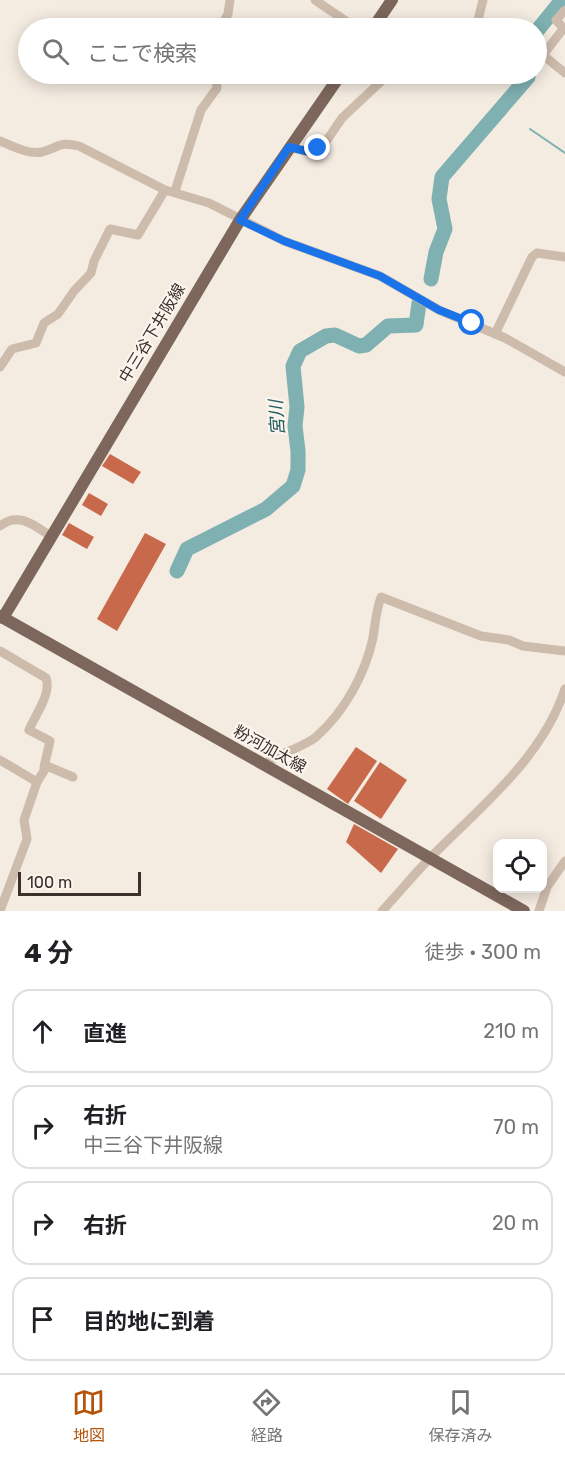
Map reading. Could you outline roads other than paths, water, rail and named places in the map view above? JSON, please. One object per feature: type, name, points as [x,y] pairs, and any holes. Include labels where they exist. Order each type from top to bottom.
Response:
[{"type":"main road","points":[[380,18],[392,0]]},
{"type":"main road","name":"中三谷下井阪線","points":[[1,619],[240,220],[334,84]]},
{"type":"main road","name":"粉河加太線","points":[[1,619],[524,911]]},
{"type":"street","points":[[226,18],[230,0]]},
{"type":"street","points":[[315,0],[341,18]]},
{"type":"street","points":[[478,18],[483,0]]},
{"type":"street","points":[[547,50],[564,30],[556,20],[565,10]]},
{"type":"street","points":[[547,58],[565,72]]},
{"type":"street","points":[[176,191],[201,110],[217,88],[217,84]]},
{"type":"street","points":[[289,147],[310,152],[325,144],[342,118],[378,84]]},
{"type":"street","points":[[0,141],[31,152],[41,152],[64,142],[79,146],[165,190],[176,191],[209,203],[284,241],[380,276],[439,310],[495,334],[565,372]]},
{"type":"street","points":[[0,367],[12,349],[36,343],[44,323],[58,314],[74,291],[91,273],[94,261],[110,228],[138,235],[165,190]]},
{"type":"street","points":[[495,334],[532,257],[537,253],[565,257]]},
{"type":"street","points":[[0,526],[7,520],[19,519],[28,521],[52,537]]},
{"type":"street","points":[[265,765],[268,760],[291,752],[315,738],[354,689],[369,652],[381,597],[481,636],[509,640],[523,646],[565,651]]},
{"type":"street","points":[[0,651],[46,678],[48,682],[45,695],[29,730],[50,741],[44,767],[24,820],[27,839],[0,911]]},
{"type":"street","points":[[382,911],[430,857],[518,770],[549,723],[565,689]]},
{"type":"street","points":[[0,760],[37,782]]},
{"type":"street","points":[[44,767],[49,766],[73,777]]},
{"type":"street","points":[[539,911],[547,886],[565,861]]},
{"type":"waterway","name":"宮川","points":[[547,18],[562,0]]},
{"type":"waterway","name":"宮川","points":[[431,279],[436,252],[445,229],[439,199],[442,177],[522,84]]},
{"type":"waterway","points":[[530,129],[565,153]]},
{"type":"waterway","name":"宮川","points":[[177,571],[187,549],[266,509],[293,486],[298,470],[295,426],[297,407],[293,366],[300,351],[326,336],[335,335],[359,346],[366,345],[388,326],[416,325],[419,303]]}]
